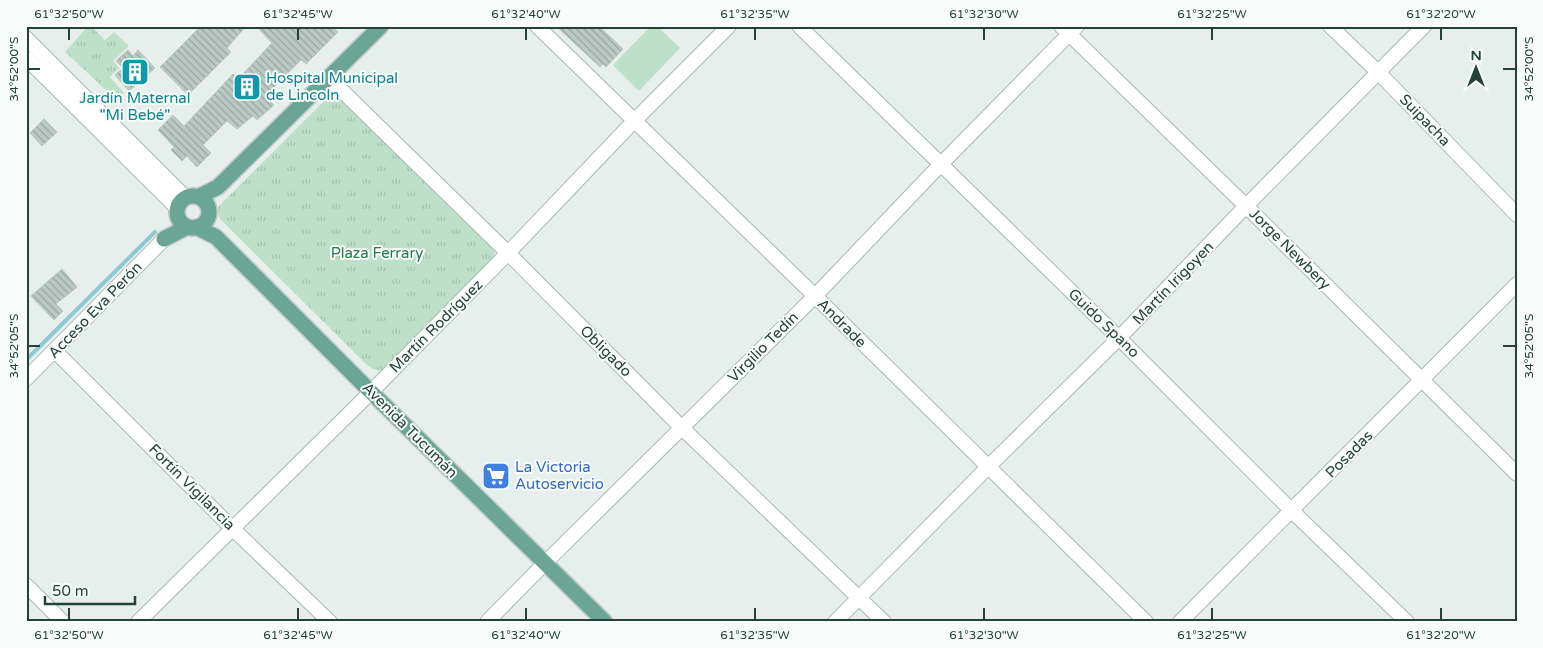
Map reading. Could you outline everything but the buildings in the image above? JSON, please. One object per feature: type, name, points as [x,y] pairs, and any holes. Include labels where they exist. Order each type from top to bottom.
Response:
[{"type":"main road","name":"Acceso Eva Perón","points":[[164,240],[382,26]]},
{"type":"main road","name":"Avenida Tucumán","points":[[192,212],[371,392],[605,622]]},
{"type":"street","name":"Andrade","points":[[537,26],[1146,622]]},
{"type":"street","name":"Martín Rodríguez","points":[[138,622],[508,254],[634,121],[729,26]]},
{"type":"street","name":"Guido Spano","points":[[799,26],[1120,338],[1292,511],[1407,622]]},
{"type":"street","name":"Suipacha","points":[[1330,26],[1378,72],[1517,215]]},
{"type":"street","name":"Martín Irigoyen","points":[[835,622],[988,466],[1120,338],[1246,206],[1424,26]]},
{"type":"street","name":"Virgilio Tedín","points":[[487,622],[681,427],[815,296],[1069,29]]},
{"type":"street","name":"Jorge Newbery","points":[[1069,29],[1517,474]]},
{"type":"street","points":[[26,38],[192,212]]},
{"type":"street","points":[[26,58],[192,212]]},
{"type":"street","name":"Obligado","points":[[329,78],[681,427],[884,622]]},
{"type":"street","name":"Acceso Eva Perón","points":[[26,379],[164,240]]},
{"type":"street","name":"Posadas","points":[[1180,622],[1517,284]]},
{"type":"street","name":"Fortín Vigilancia","points":[[56,350],[232,528],[330,622]]},
{"type":"street","points":[[26,586],[63,622]]},
{"type":"green space","name":"Jardín Maternal \"Mi Bebé\"","points":[[88,26],[91,26],[105,40],[114,32],[129,46],[113,61],[119,68],[110,77],[124,93],[117,100],[65,52]]},
{"type":"green space","points":[[651,26],[657,26],[680,48],[639,91],[613,65]]},
{"type":"green space","name":"Plaza Ferrary","points":[[335,95],[494,248],[495,258],[384,370],[374,369],[366,364],[221,220],[218,213],[222,203],[326,99]]},
{"type":"waterway","points":[[26,360],[155,232]]},
{"type":"place","name":"Jardín Maternal \"Mi Bebé\"","points":[[135,72]]},
{"type":"place","name":"Hospital Municipal de Lincoln","points":[[247,87]]},
{"type":"place","name":"La Victoria Autoservicio","points":[[496,476]]}]
